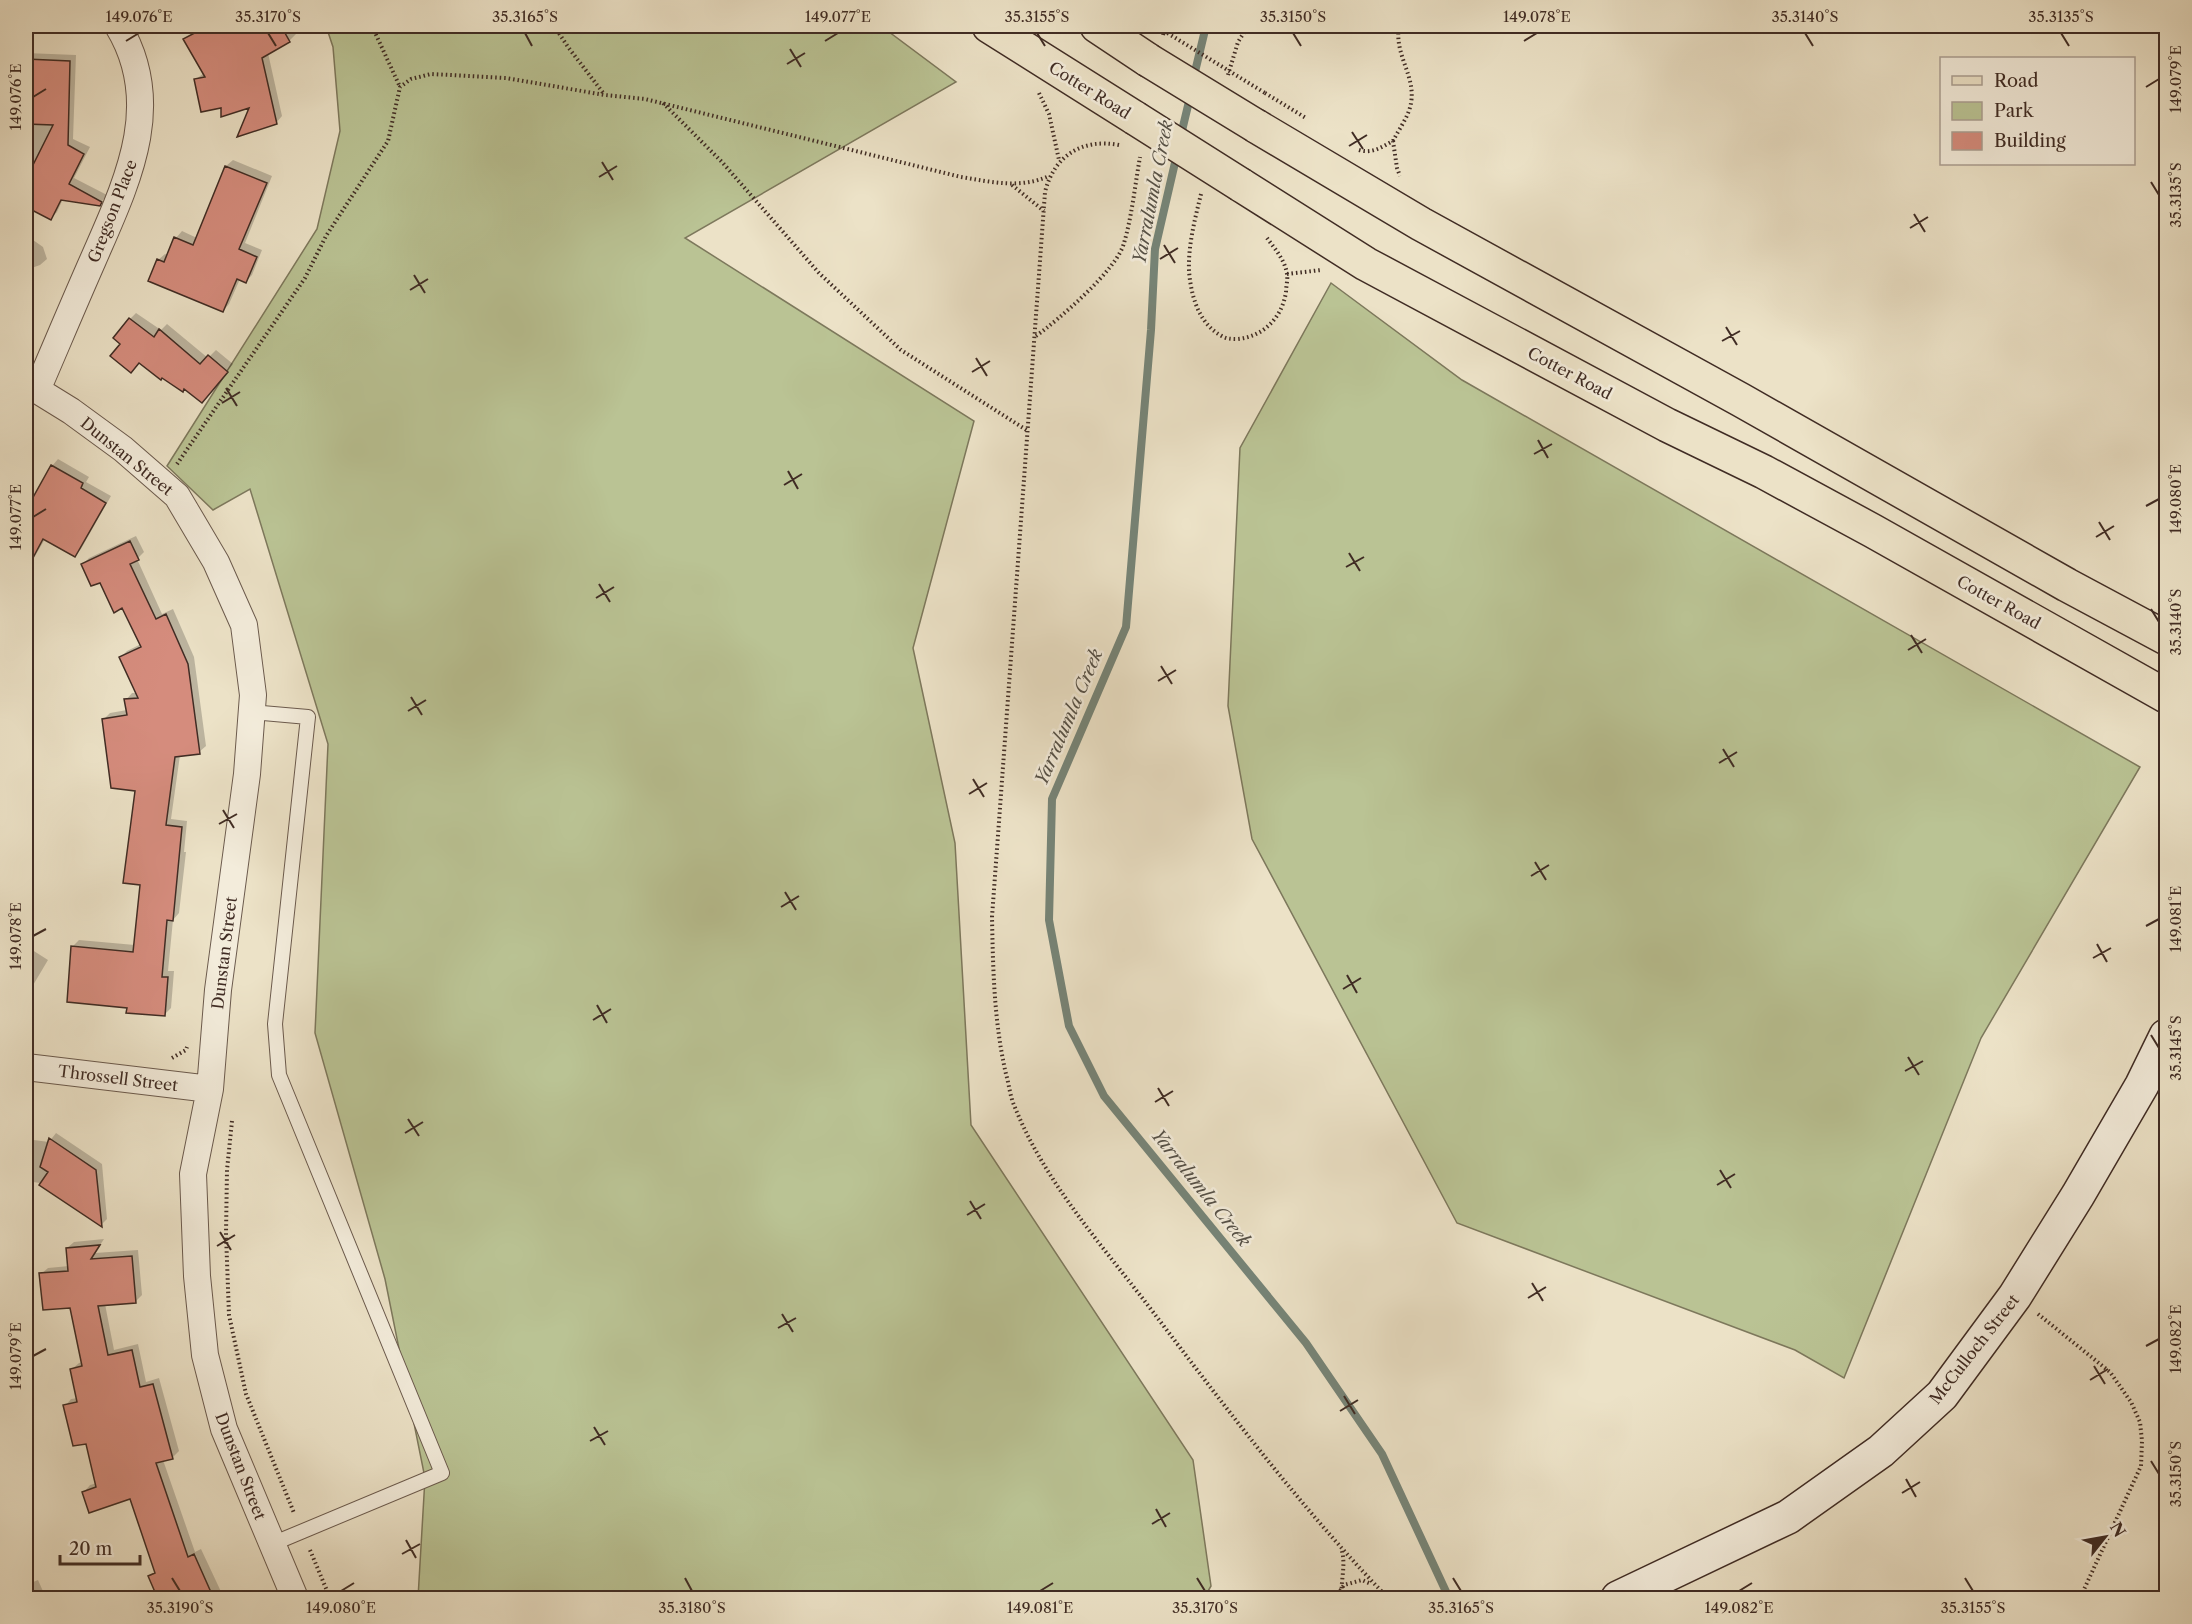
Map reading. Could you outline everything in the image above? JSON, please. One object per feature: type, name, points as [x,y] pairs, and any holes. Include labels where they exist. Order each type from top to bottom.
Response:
[{"type":"main road","name":"Cotter Road","points":[[988,26],[1132,133],[1241,185],[1366,264],[1667,425],[1764,472],[2166,696]]},
{"type":"main road","points":[[1097,26],[1148,60],[1421,224],[1741,400],[2166,639]]},
{"type":"main road","name":"McCulloch Street","points":[[1618,1599],[1788,1516],[1881,1451],[1942,1395],[2015,1296],[2078,1195],[2142,1085],[2166,1036]]},
{"type":"street","name":"Gregson Place","points":[[31,388],[126,184],[139,134],[140,99],[136,64],[118,26]]},
{"type":"street","name":"Dunstan Street","points":[[31,388],[72,411],[123,448],[177,496],[216,562],[244,625],[253,695],[252,712],[247,774],[218,990],[210,1089],[193,1174],[197,1276],[205,1355],[224,1430],[295,1599]]},
{"type":"street","name":"Throssell Street","points":[[26,1067],[210,1089]]},
{"type":"lane","points":[[252,712],[308,717],[275,1024],[279,1075],[442,1473],[272,1544]]},
{"type":"path","points":[[164,484],[305,278],[326,236],[388,141],[400,87],[372,26]]},
{"type":"path","points":[[554,26],[605,95]]},
{"type":"path","points":[[1156,26],[1265,93]]},
{"type":"path","points":[[1238,42],[1248,26]]},
{"type":"path","points":[[1393,141],[1411,103],[1409,76],[1400,54],[1399,26]]},
{"type":"path","points":[[400,87],[411,79],[431,74],[506,78],[662,102],[961,177],[1012,185],[1049,176]]},
{"type":"path","points":[[1037,90],[1049,114],[1059,151],[1059,161]]},
{"type":"path","points":[[662,102],[722,162],[819,273],[901,350],[1028,431]]},
{"type":"path","points":[[1132,133],[1117,144],[1099,143],[1065,155],[1049,176],[1044,212],[992,917],[994,993],[1001,1052],[1013,1104],[1038,1153],[1072,1206],[1258,1450],[1342,1550],[1388,1599]]},
{"type":"path","points":[[1012,185],[1044,212]]},
{"type":"path","points":[[1196,218],[1190,246],[1189,268],[1194,298],[1202,319],[1215,332],[1230,339],[1250,338],[1260,333],[1276,317],[1284,302],[1287,274],[1285,267],[1277,251],[1259,231]]},
{"type":"path","points":[[1035,337],[1055,322],[1108,269],[1124,246]]},
{"type":"path","points":[[167,1061],[186,1050],[194,1030],[215,1033]]},
{"type":"path","points":[[233,1114],[227,1170],[226,1234],[229,1315],[246,1394],[330,1599]]},
{"type":"path","points":[[2015,1296],[2110,1372],[2131,1402],[2140,1422],[2141,1467],[2080,1599]]},
{"type":"path","points":[[1342,1550],[1344,1560],[1342,1599]]},
{"type":"path","points":[[1335,1599],[1341,1588],[1362,1580],[1379,1589]]},
{"type":"green space","points":[[326,26],[881,26],[956,82],[685,238],[974,421],[913,648],[955,843],[971,1125],[1193,1460],[1211,1586],[1204,1598],[418,1598],[425,1478],[385,1279],[315,1033],[328,744],[250,489],[213,510],[167,466],[317,229],[340,131],[333,47]]},
{"type":"green space","points":[[1331,283],[1462,380],[2140,767],[1981,1038],[1844,1378],[1795,1350],[1457,1223],[1252,839],[1228,706],[1240,448]]},
{"type":"building","points":[[208,26],[281,26],[290,42],[262,58],[277,124],[237,137],[249,108],[221,117],[221,108],[201,112],[194,79],[205,77],[183,39]]},
{"type":"building","points":[[26,59],[70,61],[68,145],[84,154],[69,184],[102,202],[100,206],[61,200],[51,220],[26,207],[26,179],[53,125],[26,124]]},
{"type":"building","points":[[225,166],[267,183],[239,249],[257,257],[246,283],[237,279],[223,312],[148,281],[157,259],[164,262],[174,237],[193,245]]},
{"type":"building","points":[[129,318],[154,337],[159,329],[200,364],[208,355],[228,372],[202,403],[184,389],[183,392],[162,378],[161,380],[139,363],[131,373],[110,356],[120,344],[113,338]]},
{"type":"building","points":[[51,465],[83,483],[81,488],[106,503],[75,557],[43,539],[26,571],[26,510]]},
{"type":"building","points":[[130,541],[139,560],[130,564],[156,619],[166,614],[188,664],[200,754],[175,757],[166,825],[182,827],[173,921],[167,920],[162,977],[168,977],[165,1016],[126,1013],[127,1008],[67,1002],[71,946],[133,952],[140,885],[123,883],[135,791],[111,788],[102,719],[127,715],[124,699],[138,698],[119,657],[141,647],[122,608],[114,613],[100,583],[91,586],[81,564]]},
{"type":"building","points":[[49,1138],[96,1170],[102,1227],[39,1185],[48,1172],[40,1167]]},
{"type":"building","points":[[100,1245],[91,1259],[132,1256],[136,1303],[98,1306],[108,1355],[132,1350],[140,1387],[153,1384],[173,1459],[156,1463],[188,1557],[194,1554],[214,1599],[158,1599],[148,1576],[155,1573],[130,1499],[89,1513],[82,1492],[96,1487],[86,1444],[73,1446],[63,1405],[77,1402],[70,1369],[82,1366],[70,1308],[43,1310],[39,1273],[68,1271],[66,1248]]},
{"type":"waterway","name":"Yarralumla Creek","points":[[1193,80],[1206,26]]},
{"type":"waterway","name":"Yarralumla Creek","points":[[1180,139],[1191,93]]},
{"type":"waterway","name":"Yarralumla Creek","points":[[1177,154],[1155,249],[1151,330],[1126,627],[1052,799],[1049,920],[1069,1026],[1104,1096],[1306,1343],[1382,1454],[1449,1598]]}]
